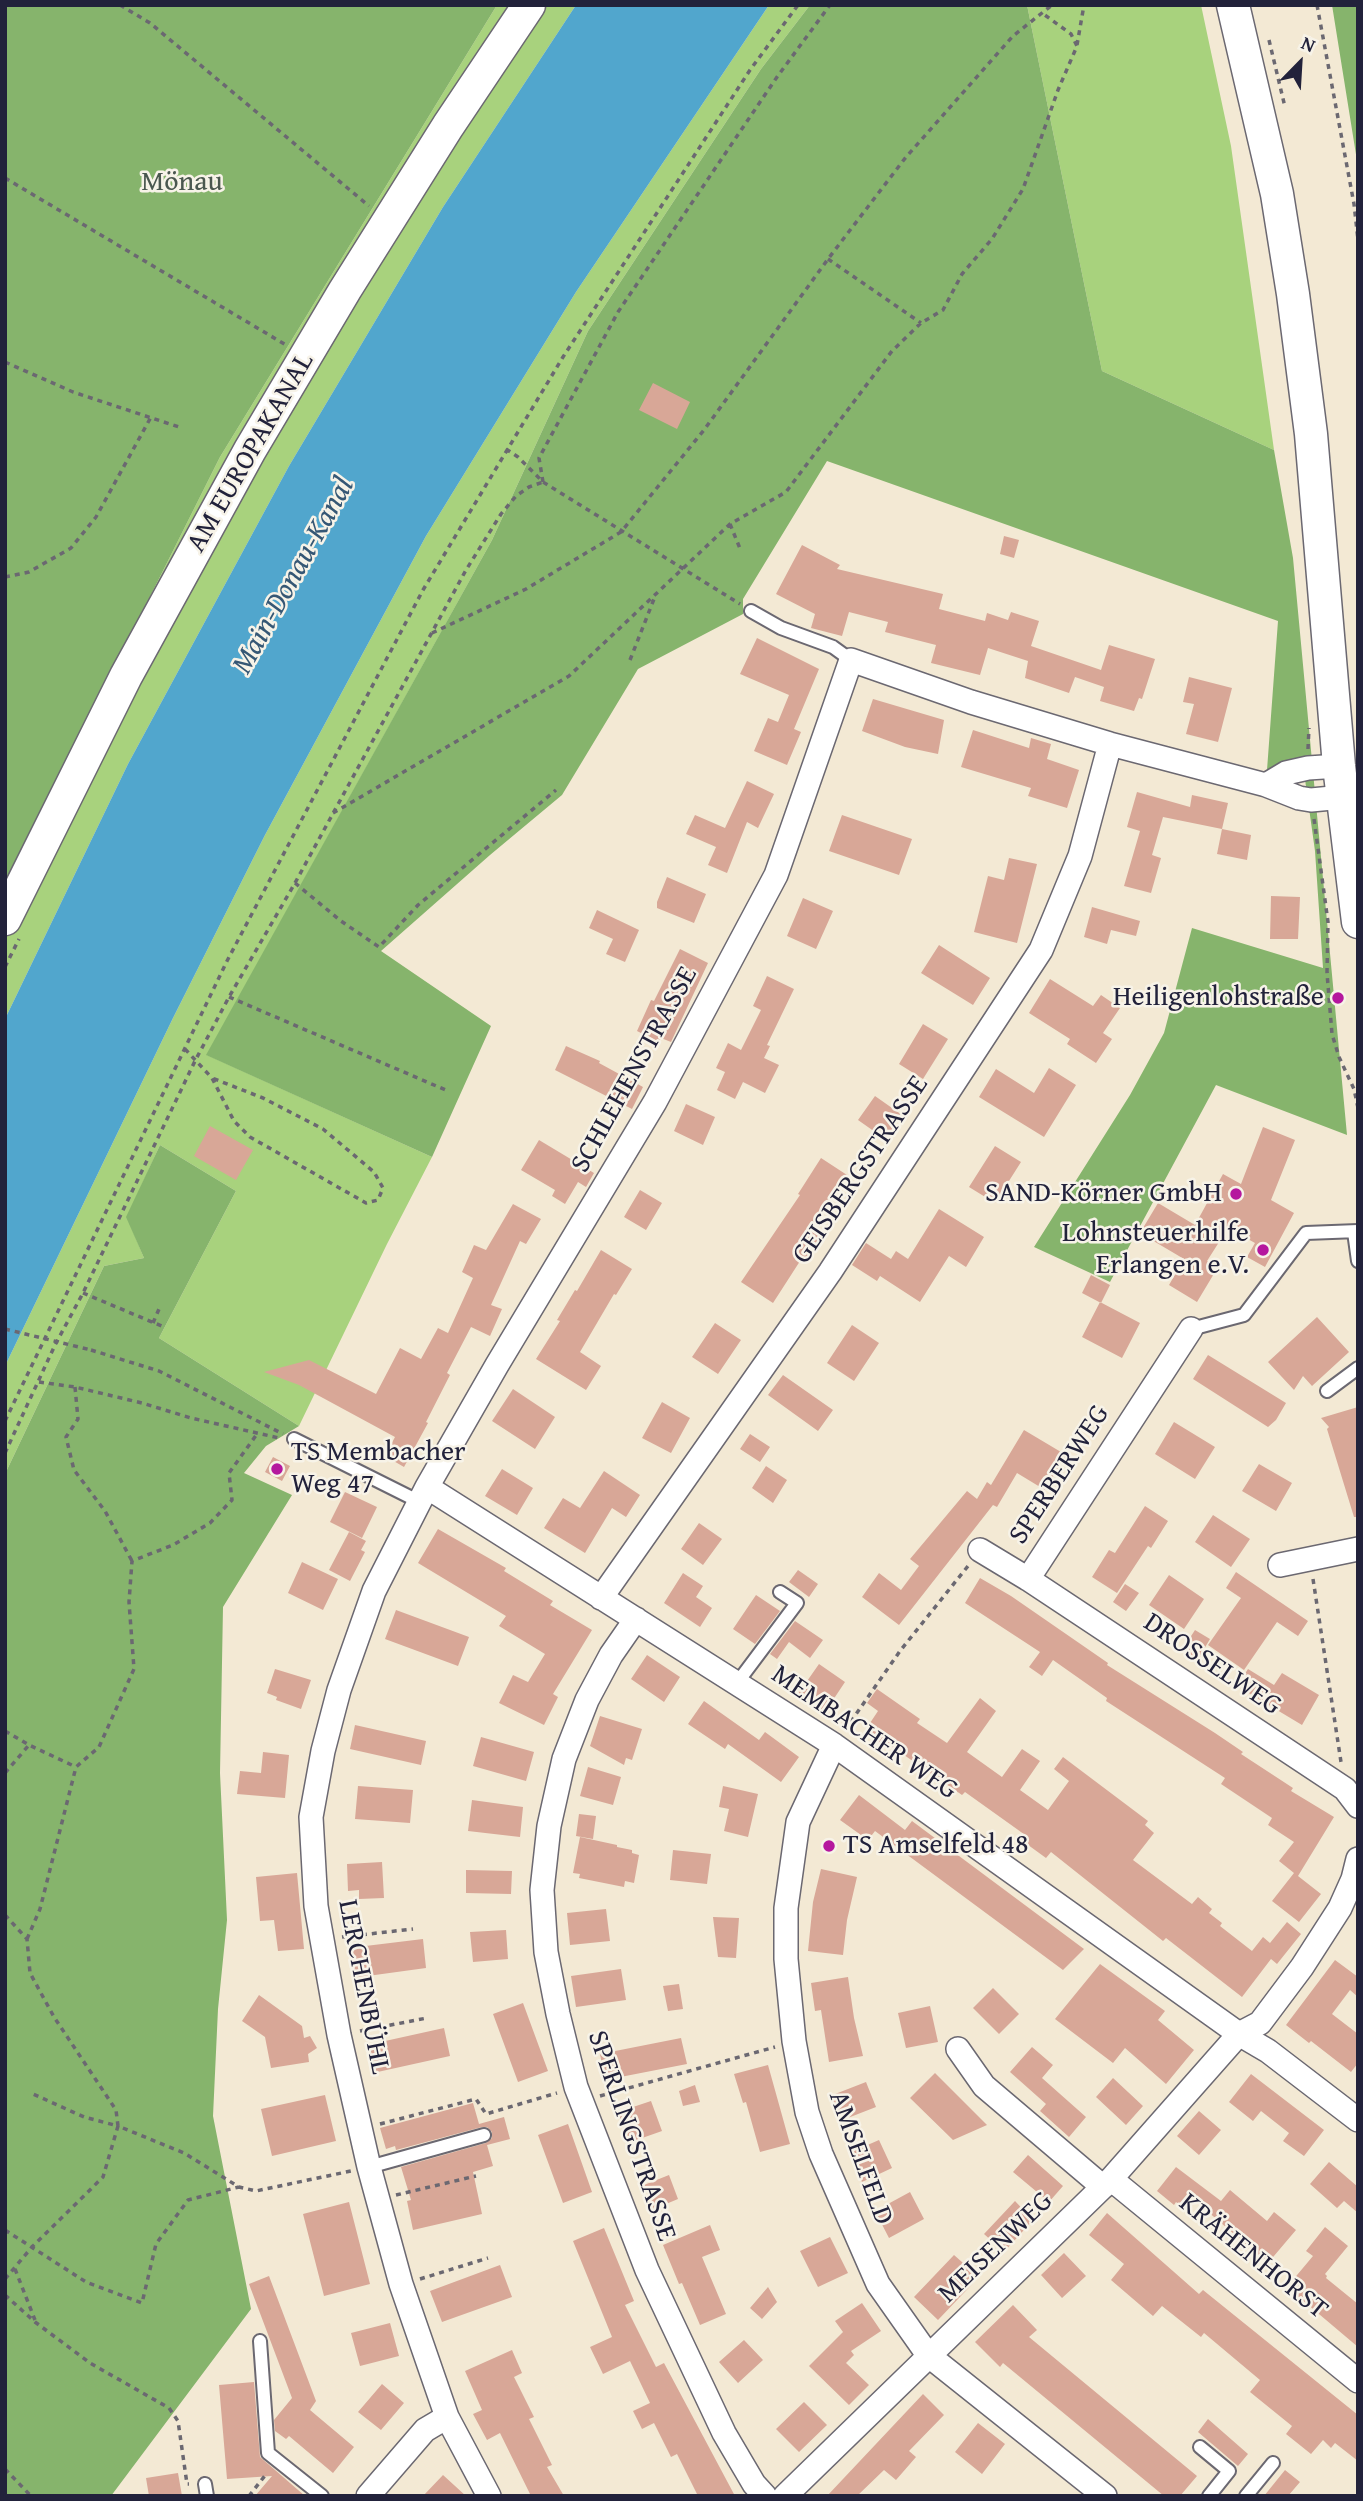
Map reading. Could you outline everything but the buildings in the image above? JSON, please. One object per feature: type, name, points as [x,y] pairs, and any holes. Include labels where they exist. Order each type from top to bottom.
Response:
[{"type":"main road","name":"AM EUROPAKANAL","points":[[5,919],[139,653],[250,450],[389,220],[529,5]]},
{"type":"main road","points":[[1233,5],[1275,181],[1291,281],[1311,433],[1326,611],[1350,797],[1358,922]]},
{"type":"street","points":[[851,660],[971,702],[1110,744],[1266,785],[1285,794],[1311,800],[1350,797]]},
{"type":"street","name":"SCHLEHENSTRASSE","points":[[424,1494],[497,1365],[655,1102],[776,875],[851,660]]},
{"type":"street","name":"GEISBERGSTRASSE","points":[[601,1598],[830,1272],[1041,950],[1080,856],[1110,744]]},
{"type":"street","points":[[1266,785],[1286,774],[1308,768],[1344,766]]},
{"type":"street","name":"SPERBERWEG","points":[[980,1550],[1028,1579],[1191,1329]]},
{"type":"street","name":"MEMBACHER WEG","points":[[424,1494],[636,1619],[834,1745],[1239,2034],[1268,2051],[1358,2120]]},
{"type":"street","name":"LERCHENBÜHL","points":[[424,1494],[374,1591],[339,1690],[323,1751],[311,1817],[316,1906],[339,2035],[369,2167],[401,2284],[447,2417],[489,2496]]},
{"type":"street","points":[[1280,1566],[1358,1549]]},
{"type":"street","name":"DROSSELWEG","points":[[1028,1579],[1354,1799]]},
{"type":"street","name":"SPERLINGSTRASSE","points":[[636,1619],[611,1654],[587,1700],[564,1759],[549,1826],[542,1890],[546,1952],[558,2014],[579,2094],[653,2283],[723,2433],[754,2484],[765,2496]]},
{"type":"street","name":"AMSELFELD","points":[[834,1745],[799,1822],[786,1908],[786,1959],[794,2041],[807,2112],[847,2217],[878,2284],[928,2355],[1105,2496]]},
{"type":"street","points":[[1239,2034],[1259,2023],[1302,1967],[1340,1908],[1353,1879],[1358,1859]]},
{"type":"street","name":"MEISENWEG","points":[[785,2496],[1107,2183],[1239,2034]]},
{"type":"street","name":"KRÄHENHORST","points":[[958,2049],[984,2087],[1358,2381]]},
{"type":"street","points":[[369,2496],[425,2430],[447,2417]]},
{"type":"lane","points":[[751,611],[781,628],[833,647],[851,660]]},
{"type":"lane","points":[[1191,1329],[1244,1315],[1306,1233],[1356,1231],[1358,1261]]},
{"type":"lane","points":[[1327,1391],[1358,1368]]},
{"type":"lane","points":[[294,1439],[424,1494]]},
{"type":"lane","points":[[737,1683],[797,1604],[780,1592]]},
{"type":"lane","points":[[369,2167],[484,2134]]},
{"type":"lane","points":[[260,2341],[268,2453],[323,2496]]},
{"type":"lane","points":[[1200,2447],[1229,2471],[1209,2496]]},
{"type":"lane","points":[[1246,2496],[1273,2463]]},
{"type":"path","points":[[120,5],[150,23],[389,220]]},
{"type":"path","points":[[5,1422],[227,961],[417,603],[562,357],[750,70],[798,5]]},
{"type":"path","points":[[543,482],[539,458],[618,312],[777,78],[830,5]]},
{"type":"path","points":[[432,633],[526,589],[621,532],[704,430],[906,157],[1013,36],[1052,5]]},
{"type":"path","points":[[333,813],[569,676],[730,524],[786,492],[892,351],[921,323],[943,310],[962,274],[992,239],[1023,189],[1058,90],[1077,46],[1084,5]]},
{"type":"path","points":[[1317,5],[1356,204],[1358,240]]},
{"type":"path","points":[[1042,13],[1071,34],[1077,46]]},
{"type":"path","points":[[5,178],[289,346]]},
{"type":"path","points":[[828,259],[921,323]]},
{"type":"path","points":[[5,362],[73,392],[179,426]]},
{"type":"path","points":[[5,577],[29,572],[71,548],[96,517],[151,416]]},
{"type":"path","points":[[506,449],[543,482],[751,611]]},
{"type":"path","points":[[5,1453],[55,1345],[229,997],[295,883],[466,570],[501,514],[516,496],[543,482]]},
{"type":"path","points":[[730,524],[741,551]]},
{"type":"path","points":[[630,660],[655,597]]},
{"type":"path","points":[[1308,768],[1309,718]]},
{"type":"path","points":[[295,883],[379,947],[418,905],[556,790]]},
{"type":"path","points":[[1311,800],[1328,922],[1327,973],[1332,1034],[1339,1057],[1354,1088],[1358,1108]]},
{"type":"path","points":[[229,997],[448,1091]]},
{"type":"path","points":[[185,1049],[212,1078],[234,1121],[250,1137],[366,1203],[377,1200],[383,1188],[374,1172],[323,1129],[263,1097],[212,1078]]},
{"type":"path","points":[[83,1293],[164,1327]]},
{"type":"path","points":[[153,1323],[159,1310]]},
{"type":"path","points":[[5,1329],[91,1350],[159,1371],[294,1439]]},
{"type":"path","points":[[47,1335],[55,1345]]},
{"type":"path","points":[[39,1382],[75,1387],[257,1434],[294,1439]]},
{"type":"path","points":[[5,2279],[32,2247],[103,2177],[118,2126],[116,2110],[54,2017],[30,1973],[27,1939],[40,1909],[76,1768],[99,1747],[134,1669],[129,1602],[132,1561],[106,1511],[74,1470],[66,1437],[78,1419],[75,1387]]},
{"type":"path","points":[[132,1561],[173,1545],[211,1523],[232,1500],[229,1473],[257,1434]]},
{"type":"path","name":"SPERBERWEG","points":[[834,1745],[900,1651],[980,1550]]},
{"type":"path","points":[[1310,1560],[1354,1799]]},
{"type":"path","points":[[5,1731],[76,1768]]},
{"type":"path","points":[[5,1773],[29,1745]]},
{"type":"path","points":[[5,1915],[27,1939]]},
{"type":"path","points":[[321,1939],[413,1929]]},
{"type":"path","points":[[339,2035],[427,2018]]},
{"type":"path","points":[[361,2129],[476,2099],[486,2114],[794,2041]]},
{"type":"path","points":[[33,2094],[84,2117],[118,2126],[184,2153],[239,2187],[256,2191],[369,2167]]},
{"type":"path","points":[[377,2199],[476,2176]]},
{"type":"path","points":[[5,2230],[86,2282],[142,2303],[156,2244],[188,2200],[239,2187]]},
{"type":"path","points":[[401,2284],[488,2258]]},
{"type":"path","points":[[15,2268],[35,2322]]},
{"type":"path","points":[[5,2295],[35,2322],[90,2363],[169,2408],[178,2421],[187,2484],[206,2490]]},
{"type":"path","points":[[249,2496],[277,2460]]},
{"type":"path","points":[[5,2469],[31,2496]]},
{"type":"green space","name":"Mönau","points":[[5,5],[497,5],[220,457],[5,886]]},
{"type":"green space","points":[[497,5],[576,5],[443,207],[289,466],[128,764],[5,1019],[5,886],[220,457]]},
{"type":"green space","points":[[769,5],[810,5],[761,69],[588,331],[492,540],[207,1055],[432,1157],[299,1426],[159,1338],[236,1191],[160,1145],[127,1217],[144,1258],[104,1266],[5,1474],[5,1366],[173,1018],[265,835],[426,536],[576,292]]},
{"type":"green space","points":[[810,5],[1027,5],[1102,371],[1274,450],[1293,558],[1347,1135],[1216,1085],[1110,1282],[1034,1247],[1130,1095],[1164,1033],[1192,928],[1323,968],[1315,851],[1302,758],[1267,770],[1278,621],[827,461],[743,599],[743,614],[638,669],[562,795],[381,951],[491,1026],[432,1157],[206,1055],[492,540],[588,331],[761,69]]},
{"type":"green space","points":[[1027,5],[1201,5],[1231,146],[1274,450],[1102,371]]},
{"type":"green space","points":[[1332,5],[1358,5],[1358,167]]},
{"type":"green space","points":[[160,1145],[236,1191],[159,1338],[299,1426],[266,1446],[244,1473],[292,1495],[223,1607],[220,1773],[227,1920],[218,2009],[213,2116],[251,2309],[111,2496],[5,2496],[5,1474],[104,1266],[144,1258],[126,1217]]},
{"type":"water","name":"Main-Donau-Kanal","points":[[576,5],[769,5],[576,292],[426,536],[265,835],[173,1018],[5,1366],[5,1019],[128,764],[289,466],[443,207]]},
{"type":"place","name":"Heiligenlohstraße","points":[[1338,998]]},
{"type":"place","name":"SAND-Körner GmbH","points":[[1236,1194]]},
{"type":"place","name":"Lohnsteuerhilfe Erlangen e.V.","points":[[1263,1250]]},
{"type":"place","name":"TS Membacher Weg 47","points":[[277,1469]]},
{"type":"place","name":"TS Amselfeld 48","points":[[829,1846]]}]
